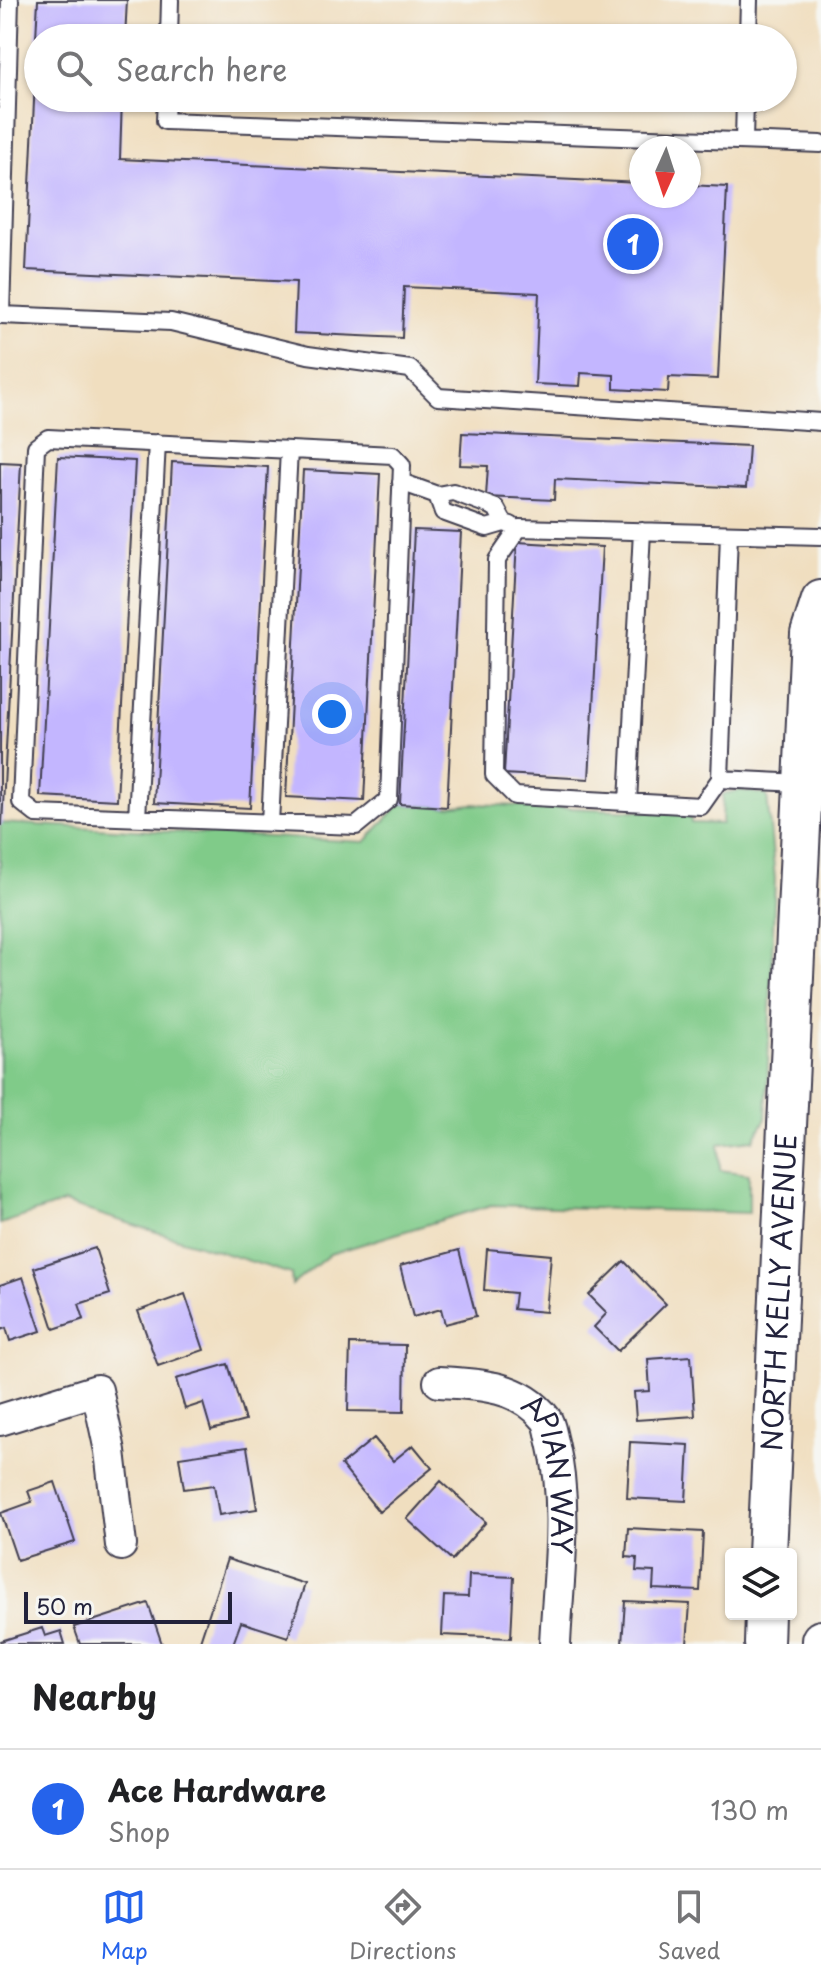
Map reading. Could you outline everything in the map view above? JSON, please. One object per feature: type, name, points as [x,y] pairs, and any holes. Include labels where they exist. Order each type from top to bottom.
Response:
[{"type":"street","name":"NORTH KELLY AVENUE","points":[[767,1548],[801,783],[810,634],[821,600]]},
{"type":"street","name":"APIAN WAY","points":[[439,1382],[491,1385],[522,1399],[547,1420],[558,1462],[562,1511],[555,1644]]},
{"type":"street","points":[[0,1420],[97,1390],[110,1451],[121,1545]]},
{"type":"street","points":[[764,1644],[765,1620]]},
{"type":"lane","points":[[10,0],[1,315],[171,322],[308,355],[410,369],[438,397],[821,422]]},
{"type":"lane","points":[[169,24],[170,0]]},
{"type":"lane","points":[[748,24],[749,0]]},
{"type":"lane","points":[[165,112],[165,121],[821,144]]},
{"type":"lane","points":[[744,141],[745,112]]},
{"type":"lane","points":[[48,438],[289,450],[393,455],[402,465],[389,799],[356,826],[36,814],[21,802],[36,447],[48,438]]},
{"type":"lane","points":[[137,818],[157,443]]},
{"type":"lane","points":[[270,823],[289,450]]},
{"type":"lane","points":[[401,482],[437,495],[443,512],[487,528],[511,525],[821,536]]},
{"type":"lane","points":[[511,525],[497,560],[494,775],[515,796],[701,806],[720,779],[729,534]]},
{"type":"lane","points":[[628,802],[642,531]]},
{"type":"lane","points":[[720,779],[801,783]]},
{"type":"green space","points":[[740,790],[767,795],[775,879],[766,1119],[753,1140],[719,1144],[720,1170],[749,1174],[749,1213],[491,1205],[330,1254],[292,1285],[291,1274],[64,1203],[0,1224],[0,823],[365,842],[400,804],[690,813],[691,823],[722,824],[723,794]]},
{"type":"building","points":[[38,0],[127,0],[126,24],[37,24]]},
{"type":"building","points":[[33,112],[122,112],[120,159],[629,182],[629,208],[701,208],[701,186],[727,187],[718,379],[669,377],[668,392],[614,389],[614,375],[581,373],[580,386],[535,384],[539,293],[404,287],[402,338],[294,333],[296,282],[26,270]]},
{"type":"building","points":[[462,433],[749,446],[746,488],[555,479],[554,500],[486,497],[488,466],[460,465]]},
{"type":"building","points":[[58,457],[135,461],[117,800],[40,796]]},
{"type":"building","points":[[0,462],[21,463],[2,825],[0,825]]},
{"type":"building","points":[[172,462],[268,467],[250,808],[154,803]]},
{"type":"building","points":[[303,470],[380,474],[364,801],[286,797]]},
{"type":"building","points":[[414,530],[461,532],[447,807],[400,804]]},
{"type":"building","points":[[517,542],[602,547],[589,779],[504,774]]},
{"type":"building","points":[[95,1248],[110,1294],[79,1304],[84,1319],[54,1329],[34,1268]]},
{"type":"building","points":[[487,1249],[551,1255],[546,1312],[513,1309],[515,1293],[484,1290]]},
{"type":"building","points":[[459,1250],[476,1316],[445,1324],[441,1309],[413,1317],[400,1266]]},
{"type":"building","points":[[624,1261],[666,1304],[618,1351],[594,1327],[607,1313],[589,1295]]},
{"type":"building","points":[[23,1277],[41,1331],[10,1341],[6,1328],[0,1330],[0,1285]]},
{"type":"building","points":[[185,1294],[204,1350],[158,1366],[138,1311]]},
{"type":"building","points":[[350,1344],[405,1345],[404,1412],[348,1411]]},
{"type":"building","points":[[691,1356],[695,1416],[636,1420],[634,1392],[650,1391],[648,1359]]},
{"type":"building","points":[[228,1364],[245,1421],[211,1430],[203,1403],[185,1409],[176,1379]]},
{"type":"building","points":[[374,1438],[393,1461],[413,1445],[432,1468],[379,1512],[341,1465]]},
{"type":"building","points":[[630,1442],[689,1445],[686,1501],[627,1498]]},
{"type":"building","points":[[247,1447],[257,1509],[219,1515],[214,1485],[184,1489],[179,1457]]},
{"type":"building","points":[[441,1481],[486,1522],[452,1560],[407,1519]]},
{"type":"building","points":[[55,1482],[75,1542],[17,1560],[1,1513],[32,1502],[28,1491]]},
{"type":"building","points":[[628,1528],[703,1532],[700,1591],[653,1589],[654,1572],[636,1571],[637,1558],[626,1557]]},
{"type":"building","points":[[227,1559],[305,1584],[288,1637],[241,1622],[233,1644],[199,1644]]},
{"type":"building","points":[[469,1575],[514,1577],[511,1638],[442,1635],[444,1596],[468,1597]]},
{"type":"building","points":[[625,1601],[690,1604],[687,1644],[622,1644]]},
{"type":"building","points":[[148,1603],[162,1644],[80,1644],[74,1627]]},
{"type":"building","points":[[42,1628],[45,1636],[61,1631],[65,1644],[2,1644],[1,1641]]},
{"type":"place","name":"Ace Hardware","points":[[633,244]]}]
